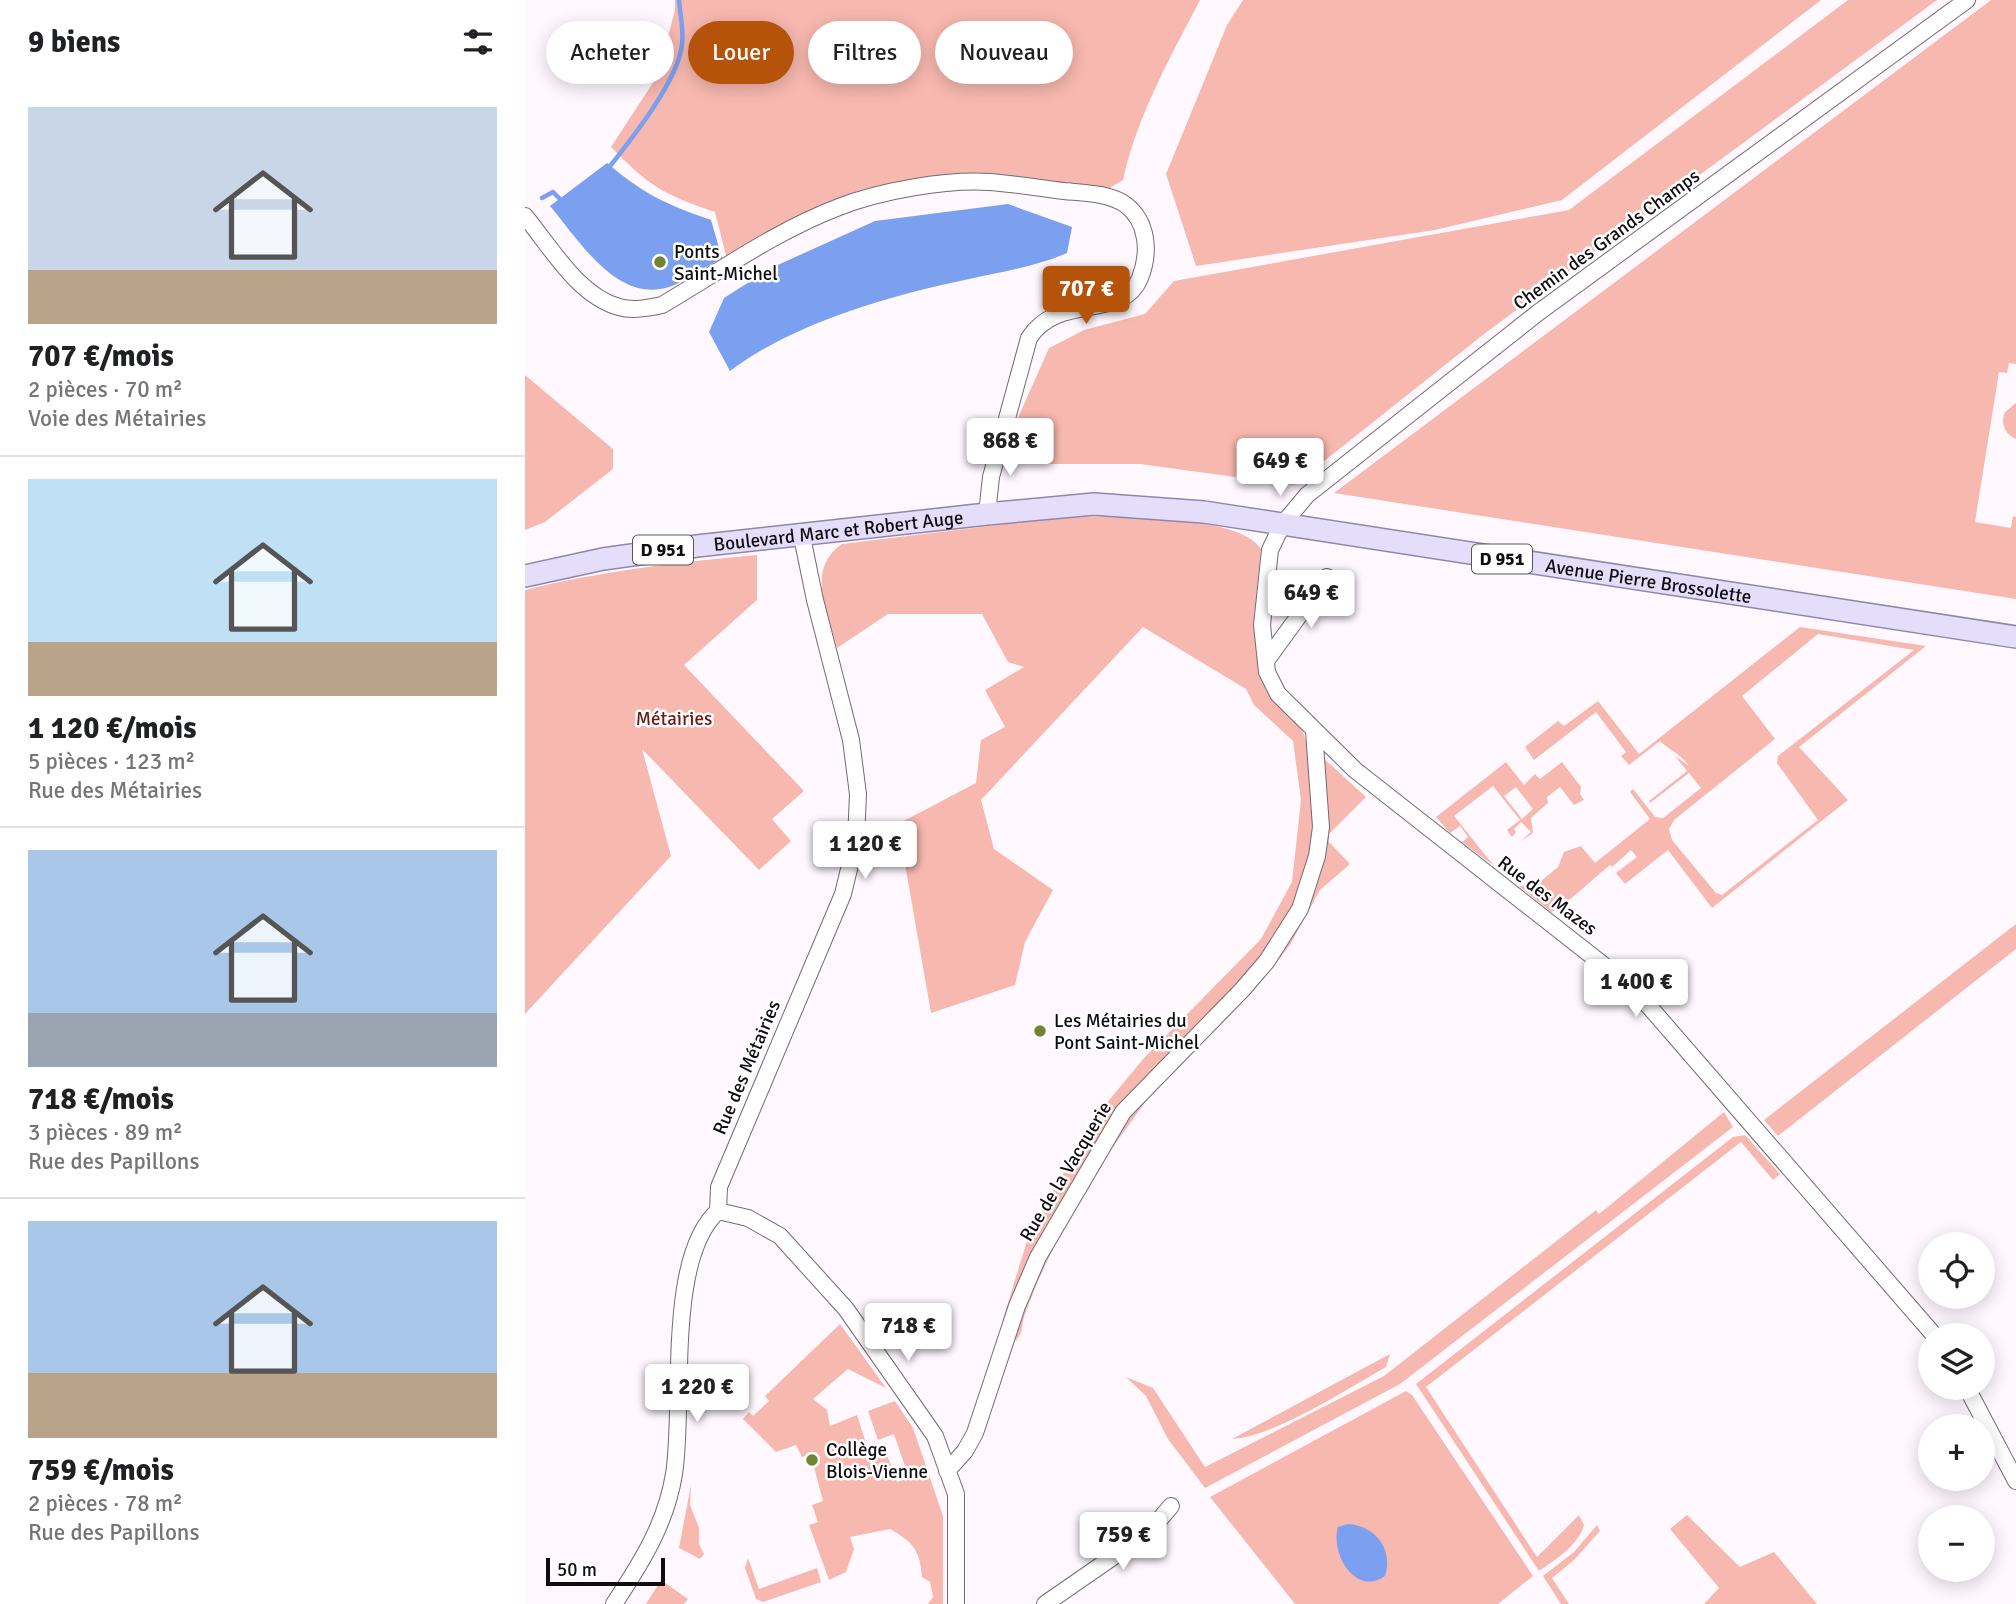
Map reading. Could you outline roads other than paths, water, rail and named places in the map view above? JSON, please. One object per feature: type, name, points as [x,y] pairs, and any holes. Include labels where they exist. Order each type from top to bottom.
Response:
[{"type":"main road","name":"Avenue Pierre Brossolette","points":[[987,514],[1094,504],[1204,513],[2016,638]]},
{"type":"main road","name":"Boulevard Marc et Robert Auge","points":[[525,576],[639,554],[987,514]]},
{"type":"street","name":"Chemin des Grands Champs","points":[[1282,525],[1307,495],[1539,312],[1967,0]]},
{"type":"street","points":[[525,216],[582,284],[598,299],[620,308],[641,309],[662,305],[795,226],[841,206],[918,187],[987,182],[1100,195],[1124,204],[1137,216],[1145,236],[1145,258],[1140,278],[1134,288],[1113,303],[1053,314],[1043,320],[1029,338],[991,477],[987,514]]},
{"type":"street","name":"Rue des Mazes","points":[[1282,525],[1270,550],[1262,625],[1271,684],[1314,731],[1407,813],[1634,989],[1924,1323]]},
{"type":"street","name":"Rue des Métairies","points":[[719,1211],[719,1187],[843,894],[856,840],[859,794],[851,740],[815,600],[803,537]]},
{"type":"street","points":[[1266,661],[1327,577]]},
{"type":"street","name":"Rue de la Vacquerie","points":[[947,1471],[965,1451],[975,1433],[1017,1306],[1038,1257],[1123,1112],[1250,980],[1285,935],[1300,909],[1317,856],[1321,827],[1314,731]]},
{"type":"street","points":[[614,1604],[641,1563],[666,1505],[678,1441],[681,1334],[687,1281],[698,1237],[708,1220],[719,1211],[748,1218],[780,1236],[846,1309],[920,1411],[935,1436],[956,1494],[956,1604]]},
{"type":"street","points":[[1974,1400],[2016,1480]]},
{"type":"street","points":[[1045,1604],[1149,1532],[1171,1506]]},
{"type":"water","points":[[607,163],[632,183],[656,197],[711,220],[722,258],[669,287],[650,290],[632,286],[616,278],[586,251],[550,206]]},
{"type":"water","points":[[1008,204],[1072,227],[1067,253],[1031,265],[908,293],[844,313],[783,339],[730,371],[709,332],[724,298],[771,268],[875,221]]},
{"type":"water","points":[[1347,1524],[1366,1529],[1380,1540],[1387,1556],[1385,1576],[1374,1581],[1364,1581],[1355,1577],[1348,1569],[1338,1549],[1337,1538],[1338,1527]]},
{"type":"waterway","points":[[607,170],[652,110],[679,59],[682,39],[679,0]]},
{"type":"waterway","points":[[542,198],[553,192],[563,202]]},
{"type":"place","name":"Ponts Saint-Michel","points":[[660,262]]},
{"type":"place","name":"Les Métairies du Pont Saint-Michel","points":[[1040,1031]]},
{"type":"place","name":"Collège Blois-Vienne","points":[[812,1460]]},
{"type":"park label","name":"Métairies","points":[[674,718]]}]
